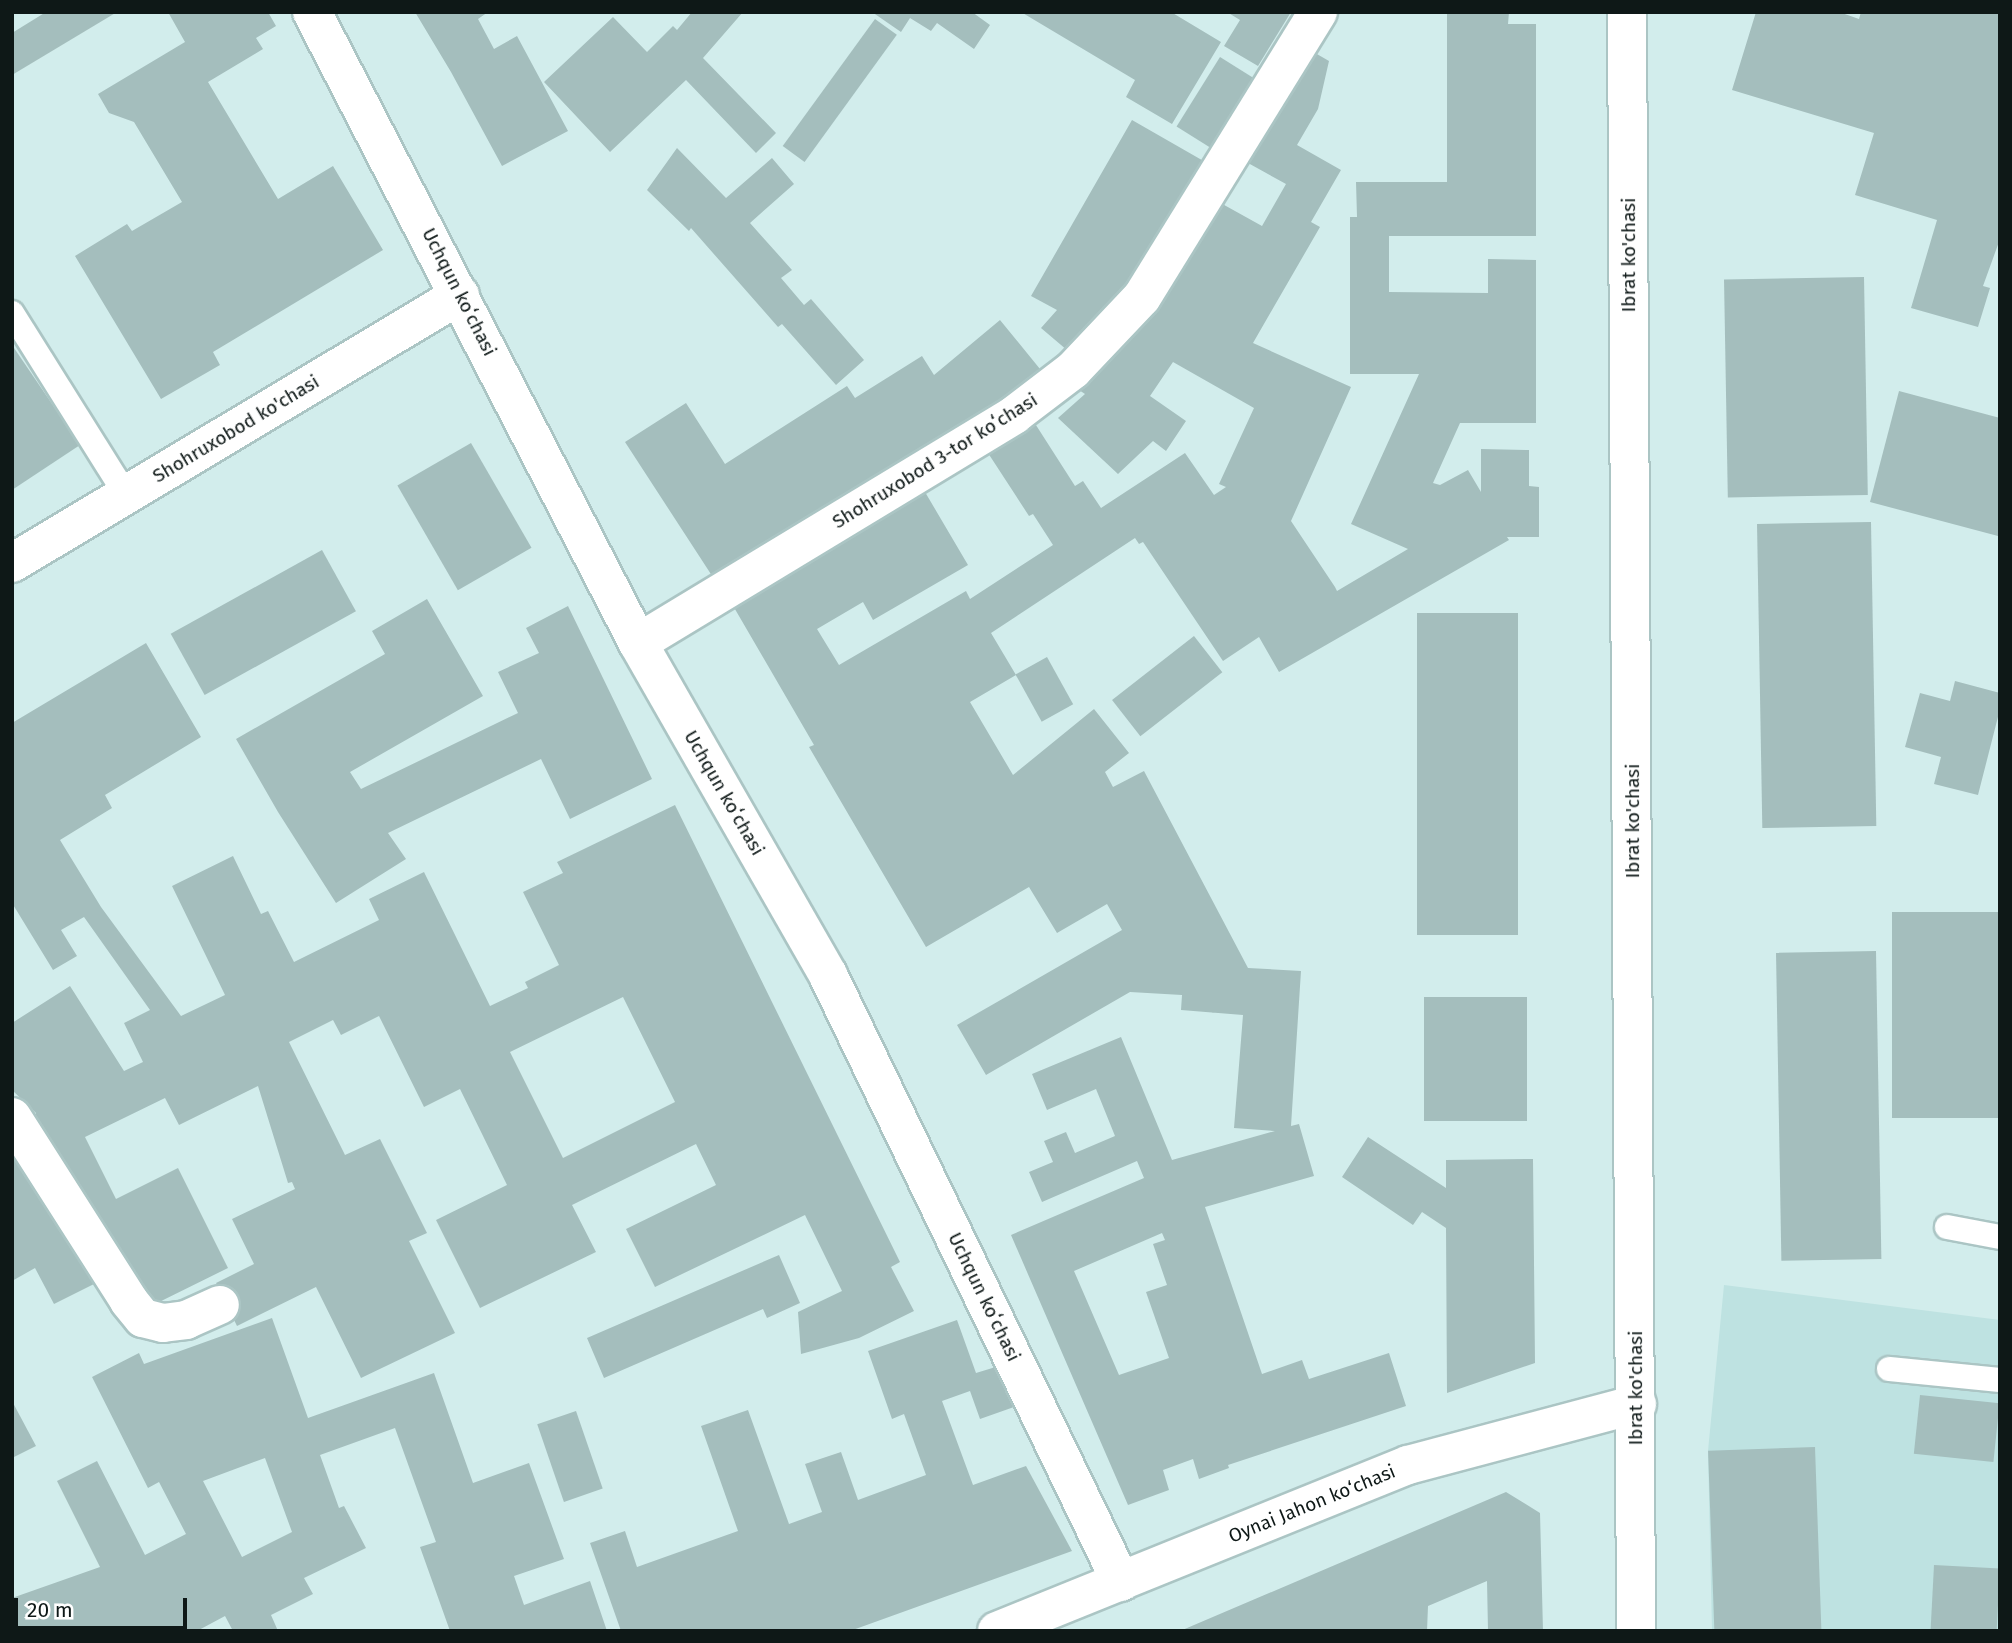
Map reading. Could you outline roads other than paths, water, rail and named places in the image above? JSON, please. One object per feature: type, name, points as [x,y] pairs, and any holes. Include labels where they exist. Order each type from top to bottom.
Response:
[{"type":"street","name":"Uchqun koʻchasi","points":[[312,12],[638,643],[828,975],[1121,1582]]},
{"type":"street","name":"Shohruxobod 3-tor koʻchasi","points":[[638,643],[1014,415],[1073,370],[1142,297],[1318,12]]},
{"type":"street","name":"Ibrat ko'chasi","points":[[1627,12],[1637,1404],[1636,1631]]},
{"type":"street","name":"Shohruxobod ko'chasi","points":[[12,563],[460,295]]},
{"type":"street","points":[[12,1117],[143,1318],[163,1323],[186,1320],[220,1305]]},
{"type":"street","name":"Oynai Jahon ko‘chasi","points":[[997,1631],[1408,1465],[1637,1404]]},
{"type":"lane","points":[[12,313],[126,495]]},
{"type":"lane","points":[[1947,1227],[2000,1237]]},
{"type":"lane","points":[[1889,1369],[2000,1380]]}]
